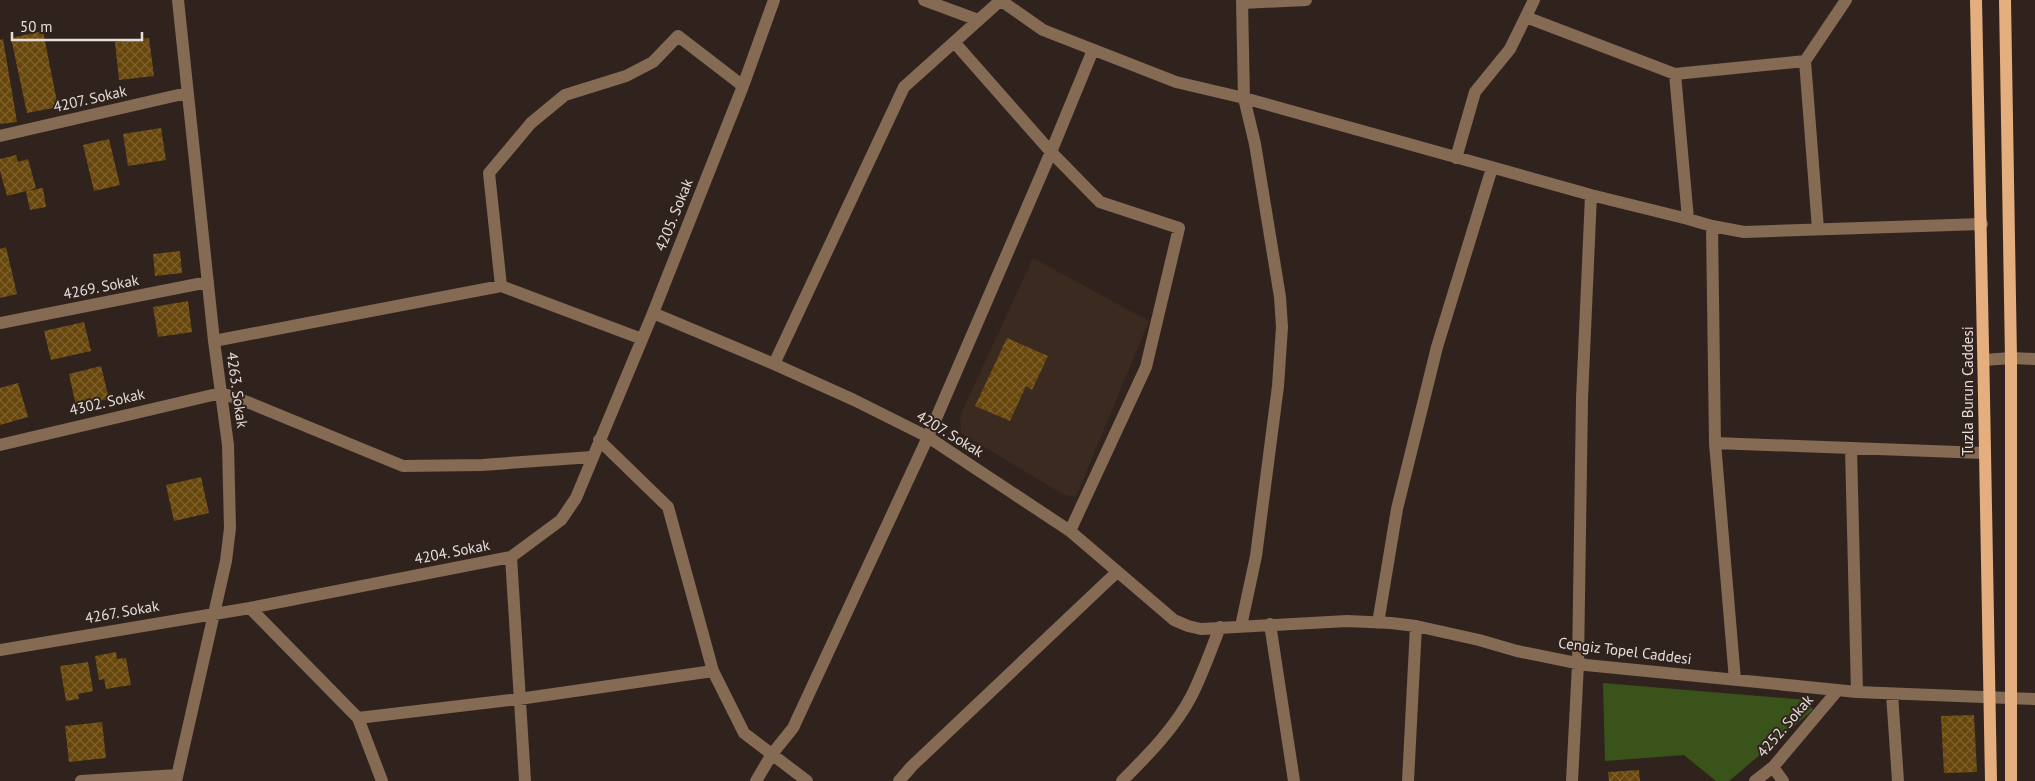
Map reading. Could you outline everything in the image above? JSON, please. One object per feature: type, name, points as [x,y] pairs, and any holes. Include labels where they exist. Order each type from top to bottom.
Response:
[{"type":"main road","name":"Tuzla Burun Caddesi","points":[[1976,0],[1982,224],[1984,453],[1991,781]]},
{"type":"main road","points":[[2005,0],[2011,358],[2011,781]]},
{"type":"street","name":"4263. Sokak","points":[[176,778],[226,561],[230,528],[228,445],[214,341],[178,0]]},
{"type":"street","name":"4205. Sokak","points":[[599,440],[653,313],[744,86],[774,0]]},
{"type":"street","points":[[924,0],[978,20]]},
{"type":"street","points":[[774,364],[904,87],[1000,0],[1043,30],[1176,82],[1244,98],[1492,168],[1712,226],[1744,232],[1982,224]]},
{"type":"street","points":[[1241,626],[1256,556],[1278,386],[1282,327],[1280,297],[1255,144],[1244,98],[1242,2],[1306,0]]},
{"type":"street","points":[[1456,158],[1475,92],[1510,49],[1534,0]]},
{"type":"street","points":[[1818,229],[1805,61],[1846,0]]},
{"type":"street","points":[[1526,17],[1675,74],[1805,61]]},
{"type":"street","points":[[501,286],[489,173],[531,122],[565,95],[626,76],[653,62],[678,36],[744,86]]},
{"type":"street","points":[[954,42],[1051,152],[1100,202],[1179,228],[1146,367],[1070,531]]},
{"type":"street","points":[[756,781],[772,754],[793,728],[928,437],[1093,50]]},
{"type":"street","points":[[1675,74],[1688,219]]},
{"type":"street","name":"4207. Sokak","points":[[0,136],[187,93]]},
{"type":"street","points":[[1378,623],[1397,509],[1437,347],[1492,168]]},
{"type":"street","points":[[1572,781],[1578,664],[1582,399],[1591,195]]},
{"type":"street","points":[[1712,226],[1716,443],[1735,680]]},
{"type":"street","name":"4269. Sokak","points":[[0,323],[208,282]]},
{"type":"street","points":[[214,341],[501,286],[642,339]]},
{"type":"street","name":"4207. Sokak","points":[[653,313],[854,400],[928,437],[1070,531],[1174,620],[1201,629]]},
{"type":"street","points":[[1984,360],[2035,359]]},
{"type":"street","points":[[221,393],[250,403],[403,466],[482,465],[592,457]]},
{"type":"street","name":"4302. Sokak","points":[[0,445],[221,393]]},
{"type":"street","points":[[599,440],[668,507],[713,671],[744,733],[807,781]]},
{"type":"street","name":"4204. Sokak","points":[[250,608],[511,556],[561,520],[576,498],[599,440]]},
{"type":"street","points":[[1716,443],[1984,453]]},
{"type":"street","points":[[1851,448],[1857,692]]},
{"type":"street","points":[[511,556],[525,781]]},
{"type":"street","points":[[899,781],[912,766],[1118,572]]},
{"type":"street","points":[[250,608],[358,718],[382,781]]},
{"type":"street","name":"4267. Sokak","points":[[0,650],[250,608]]},
{"type":"street","name":"Cengiz Topel Caddesi","points":[[1201,629],[1347,621],[1416,626],[1578,664],[1857,692],[2035,699]]},
{"type":"street","points":[[1270,624],[1294,781]]},
{"type":"street","points":[[1408,781],[1416,626]]},
{"type":"street","points":[[1122,781],[1173,726],[1192,695],[1220,627]]},
{"type":"street","points":[[358,718],[519,699],[713,671]]},
{"type":"street","name":"4252. Sokak","points":[[1755,781],[1773,766],[1838,690]]},
{"type":"street","points":[[1892,694],[1898,781]]},
{"type":"street","points":[[1773,766],[1783,781]]},
{"type":"street","points":[[81,781],[176,778]]},
{"type":"shaded area","points":[[1033,258],[1149,321],[1076,497],[1064,495],[961,433],[960,416]]},
{"type":"green space","points":[[1603,683],[1807,700],[1813,710],[1729,781],[1716,781],[1684,755],[1605,761]]},
{"type":"building","points":[[43,31],[58,107],[27,113],[11,38]]},
{"type":"building","points":[[149,38],[154,76],[119,80],[115,42]]},
{"type":"building","points":[[3,39],[17,122],[0,124],[0,40]]},
{"type":"building","points":[[161,128],[166,160],[128,166],[123,134]]},
{"type":"building","points":[[109,139],[120,185],[94,191],[83,145]]},
{"type":"building","points":[[16,155],[18,162],[28,159],[36,188],[7,196],[0,171],[0,159]]},
{"type":"building","points":[[43,188],[46,207],[30,210],[26,191]]},
{"type":"building","points":[[6,247],[17,294],[0,298],[0,249]]},
{"type":"building","points":[[180,251],[182,273],[155,276],[153,254]]},
{"type":"building","points":[[188,301],[192,332],[158,337],[153,307]]},
{"type":"building","points":[[84,322],[91,351],[51,360],[44,331]]},
{"type":"building","points":[[1007,338],[1048,356],[1032,390],[1026,386],[1010,421],[975,406]]},
{"type":"building","points":[[101,366],[109,399],[93,402],[94,407],[77,411],[69,374]]},
{"type":"building","points":[[18,383],[28,417],[0,425],[0,388]]},
{"type":"building","points":[[201,477],[209,513],[174,521],[166,485]]},
{"type":"building","points":[[116,652],[117,659],[126,658],[131,685],[106,689],[104,679],[99,680],[95,656]]},
{"type":"building","points":[[88,662],[93,691],[78,694],[79,699],[66,701],[60,666]]},
{"type":"building","points":[[1974,715],[1977,772],[1944,773],[1941,716]]},
{"type":"building","points":[[102,722],[106,758],[69,762],[65,726]]},
{"type":"building","points":[[1639,770],[1640,781],[1609,781],[1608,772]]}]
